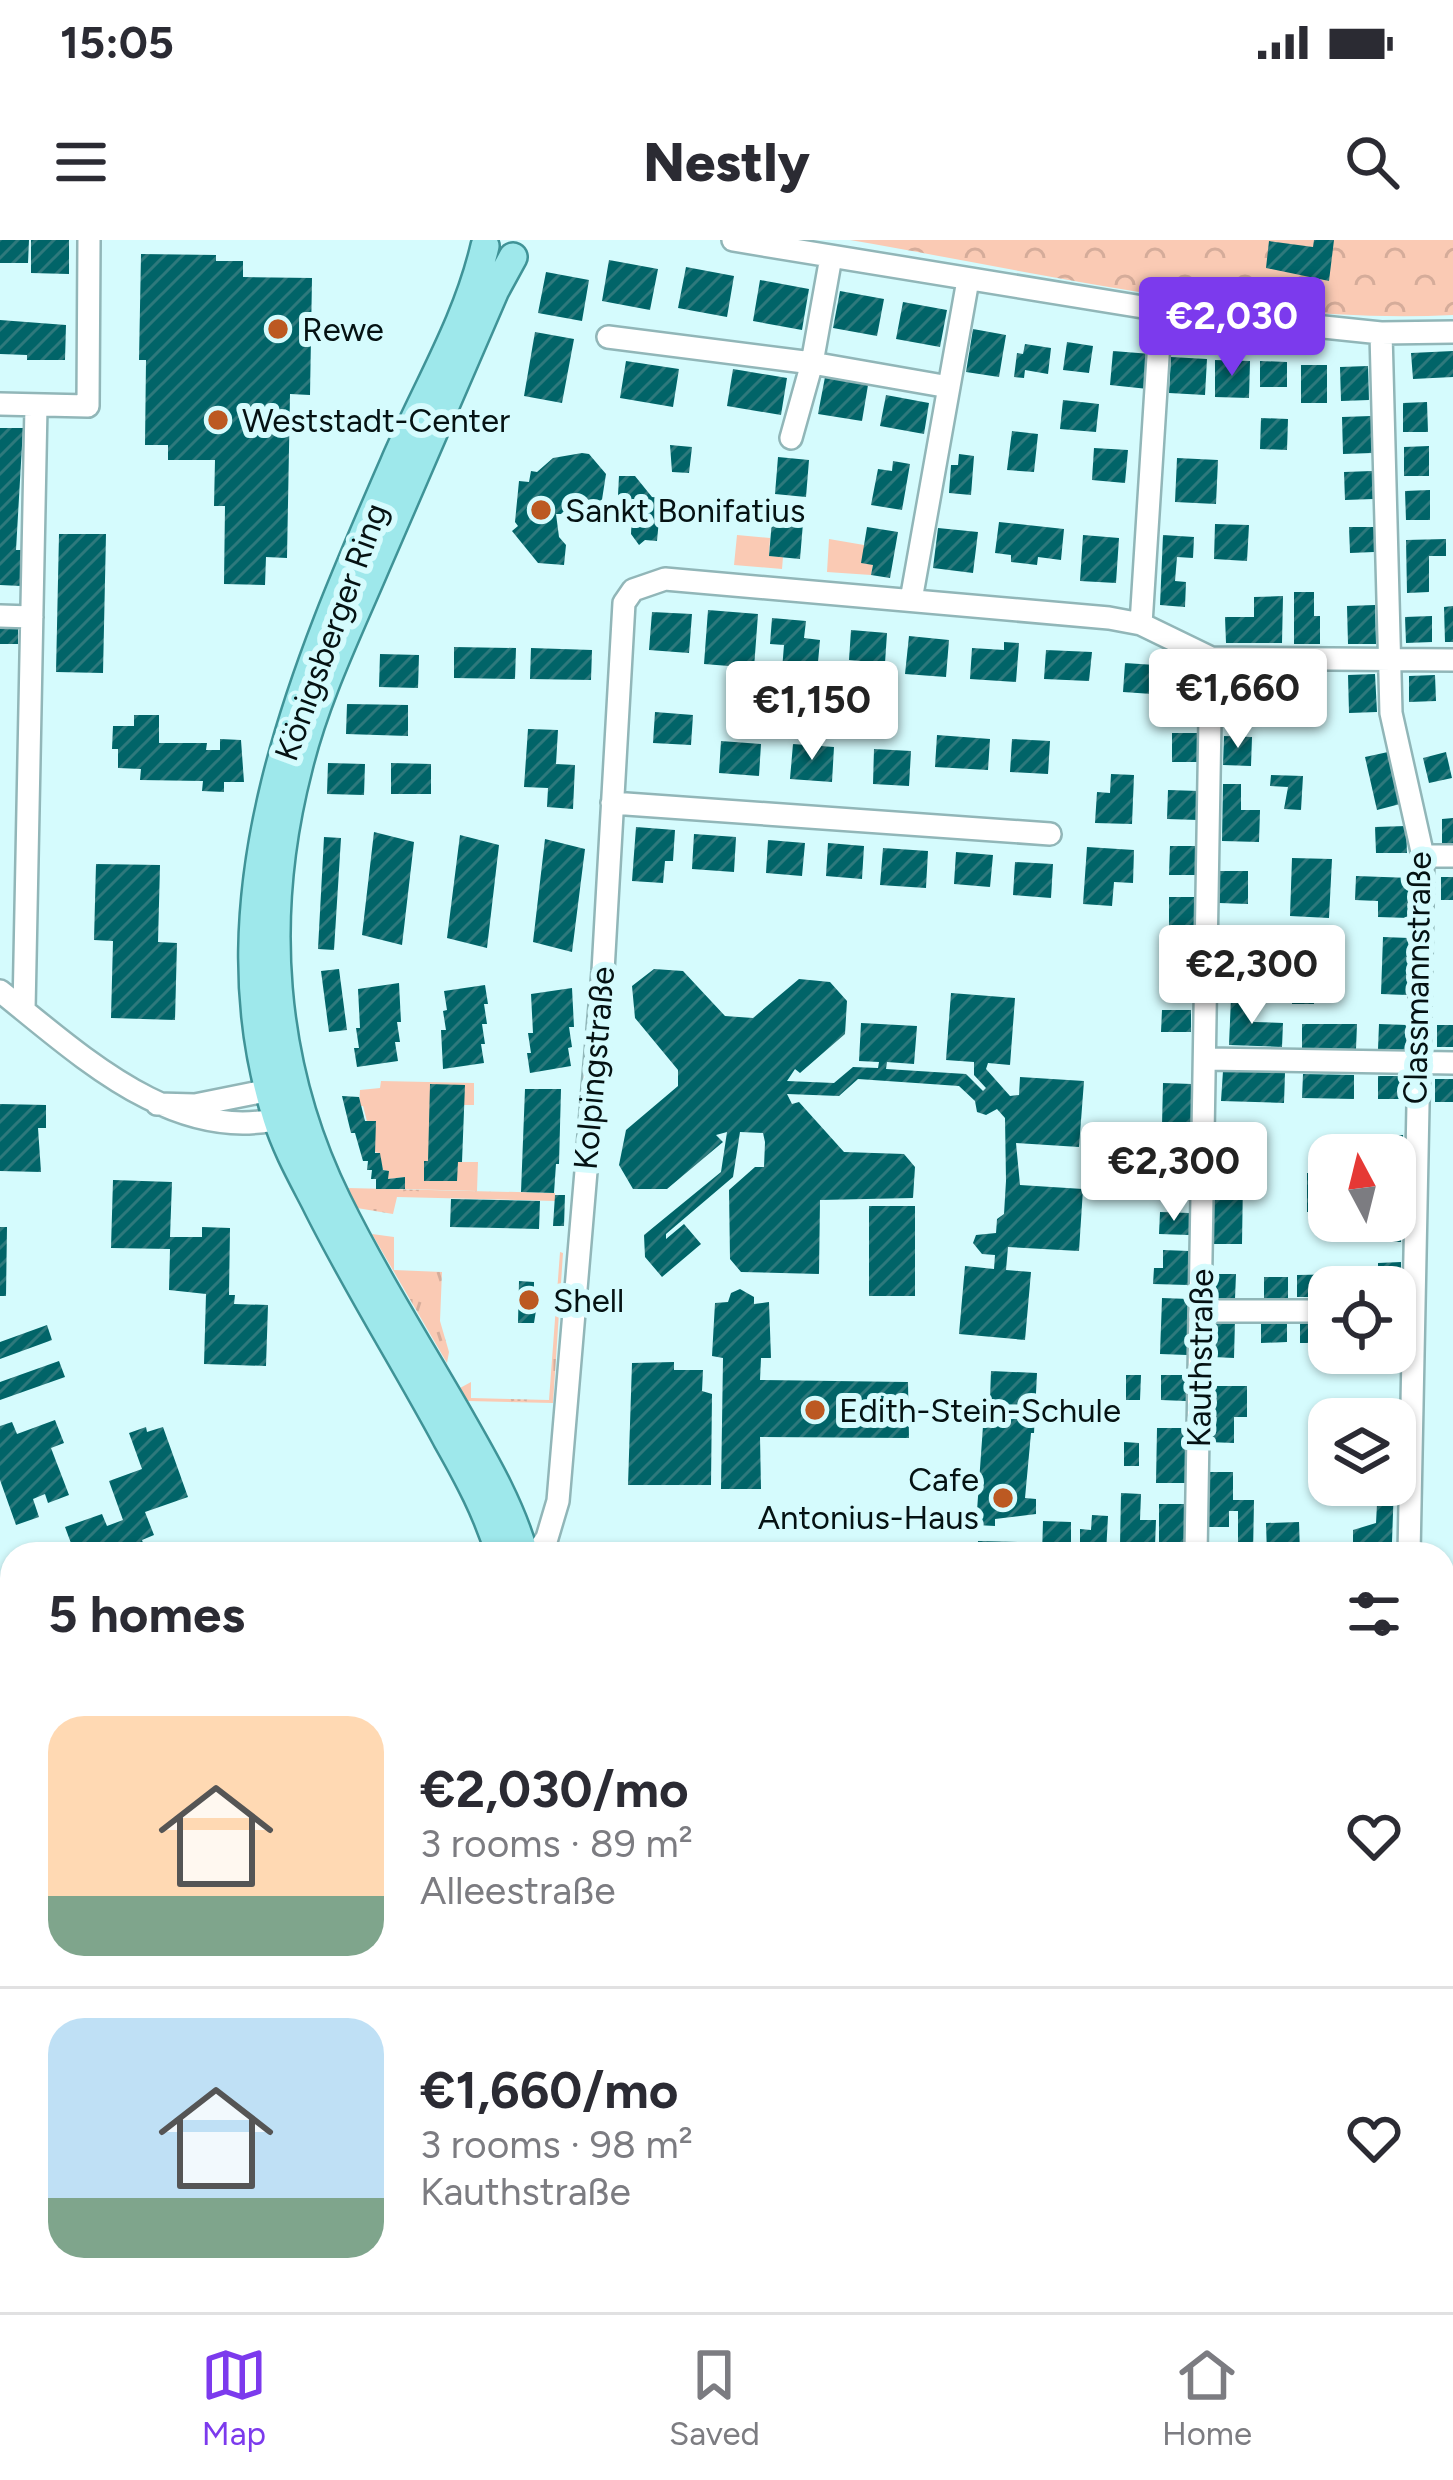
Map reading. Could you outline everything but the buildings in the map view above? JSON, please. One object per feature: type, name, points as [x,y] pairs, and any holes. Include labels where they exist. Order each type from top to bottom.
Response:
[{"type":"main road","name":"Königsberger Ring","points":[[483,243],[493,253],[525,249]]},
{"type":"main road","name":"Königsberger Ring","points":[[483,243],[476,283],[398,454],[310,669],[274,790],[250,925],[256,1028],[270,1090],[484,1462],[520,1542]]},
{"type":"main road","name":"Königsberger Ring","points":[[495,1542],[478,1496],[334,1240],[289,1116],[274,924],[281,851],[298,766],[330,674],[494,290],[525,249]]},
{"type":"street","points":[[0,404],[88,406],[89,240]]},
{"type":"street","points":[[734,240],[1161,310],[1382,333],[1453,332]]},
{"type":"street","points":[[791,438],[812,363],[831,257]]},
{"type":"street","points":[[968,280],[911,600],[1141,624],[1211,658],[1453,660]]},
{"type":"street","points":[[1141,624],[1161,310]]},
{"type":"street","name":"Classmannstraße","points":[[1382,333],[1390,713],[1423,856],[1406,1266]]},
{"type":"street","points":[[608,337],[812,363],[950,388]]},
{"type":"street","points":[[24,1010],[36,406]]},
{"type":"street","name":"Kolpingstraße","points":[[544,1542],[558,1501],[603,971],[624,603],[641,585],[665,579],[911,600]]},
{"type":"street","points":[[0,616],[32,616]]},
{"type":"street","name":"Kauthstraße","points":[[1196,1542],[1211,658]]},
{"type":"street","points":[[612,803],[1049,834]]},
{"type":"street","points":[[1423,856],[1453,856]]},
{"type":"street","points":[[0,991],[81,1054],[157,1103],[193,1118],[234,1124],[289,1116]]},
{"type":"street","points":[[1205,1059],[1453,1064]]},
{"type":"street","points":[[157,1103],[196,1105],[270,1090]]},
{"type":"street","points":[[1202,1311],[1308,1311]]},
{"type":"street","name":"Classmannstraße","points":[[1405,1374],[1409,1542]]},
{"type":"green space","points":[[850,240],[1453,240],[1453,315],[1379,316],[1228,304]]},
{"type":"green space","points":[[737,535],[770,538],[769,556],[783,557],[782,569],[734,565]]},
{"type":"green space","points":[[829,539],[864,545],[873,565],[871,575],[827,572]]},
{"type":"green space","points":[[381,1081],[474,1083],[474,1105],[464,1105],[424,1161],[424,1180],[456,1181],[458,1162],[478,1162],[477,1191],[405,1189],[405,1177],[388,1179],[363,1106],[359,1106],[360,1090],[380,1088]]},
{"type":"green space","points":[[348,1188],[555,1193],[555,1201],[397,1197],[393,1214],[357,1208]]},
{"type":"green space","points":[[372,1234],[394,1237],[394,1270],[442,1272],[440,1321],[449,1352],[447,1363]]},
{"type":"green space","points":[[560,1252],[553,1403],[468,1401],[460,1388],[471,1382],[471,1398],[549,1400]]},
{"type":"place","name":"Rewe","points":[[278,329]]},
{"type":"place","name":"Weststadt-Center","points":[[218,420]]},
{"type":"place","name":"Sankt Bonifatius","points":[[541,510]]},
{"type":"place","name":"Shell","points":[[529,1300]]},
{"type":"place","name":"Edith-Stein-Schule","points":[[815,1410]]},
{"type":"place","name":"Cafe Antonius-Haus","points":[[1003,1498]]}]
